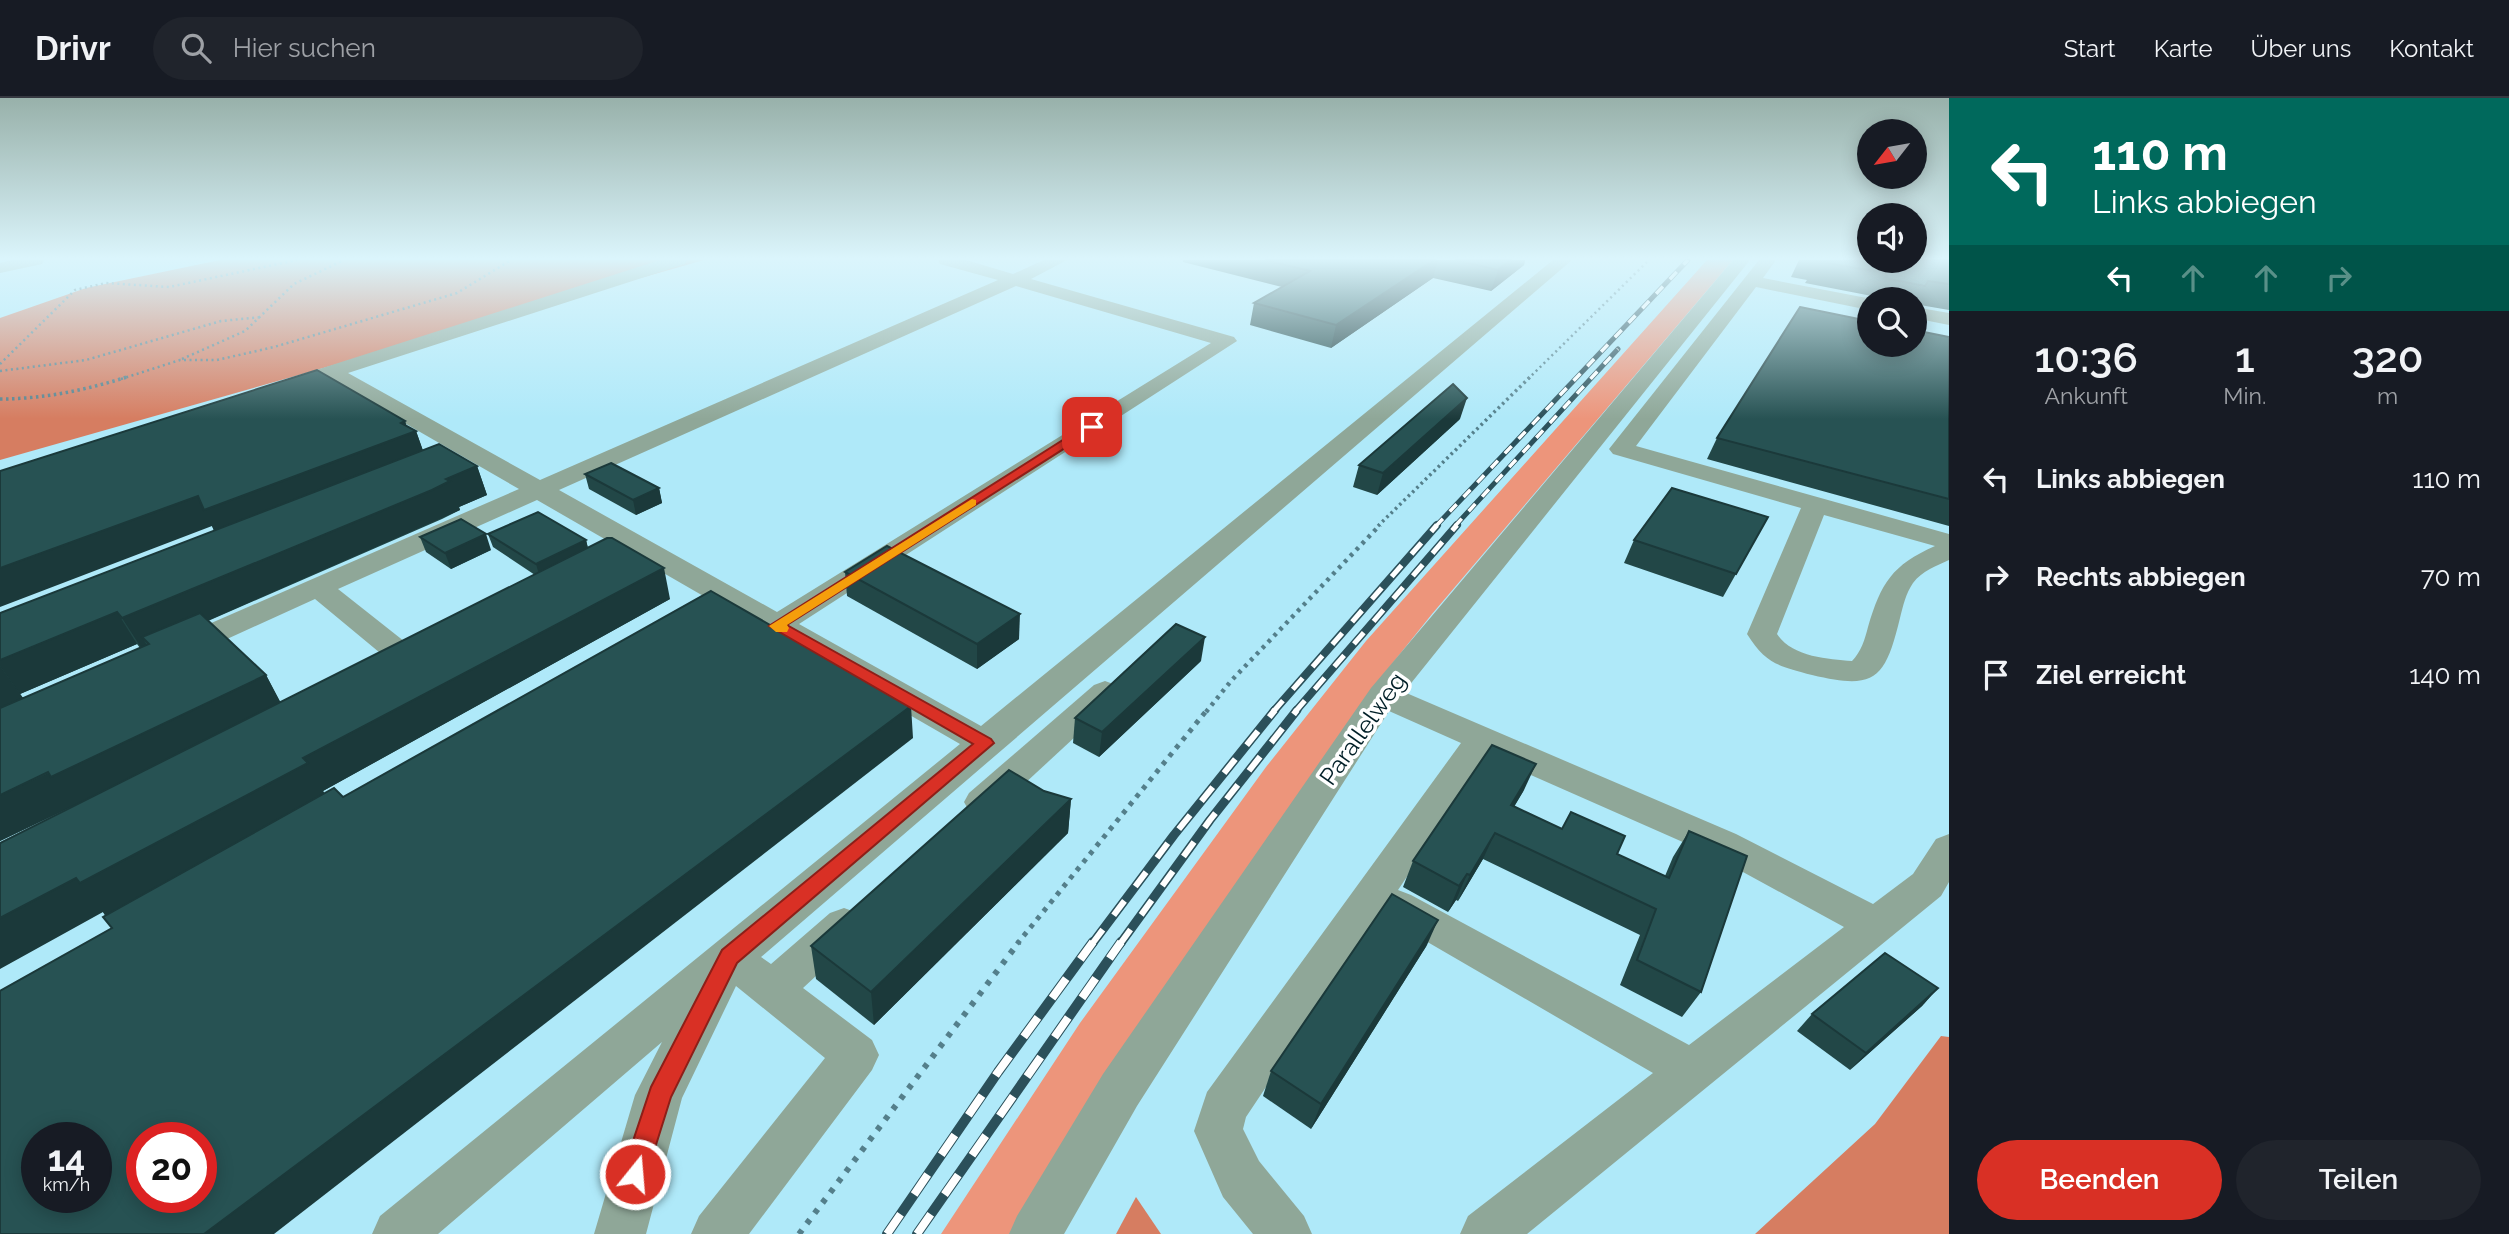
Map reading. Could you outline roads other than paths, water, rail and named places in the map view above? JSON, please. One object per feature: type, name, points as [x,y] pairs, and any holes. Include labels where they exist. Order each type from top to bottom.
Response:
[{"type":"street","points":[[304,380],[514,313]]},
{"type":"street","points":[[153,660],[940,313]]},
{"type":"street","points":[[776,626],[1227,341],[1129,313]]},
{"type":"street","points":[[398,1234],[1500,313]]},
{"type":"street","name":"Parallelweg","points":[[1035,1234],[1119,1090],[1383,696],[1711,313]]},
{"type":"street","points":[[1717,313],[1621,449],[1949,542]]},
{"type":"street","points":[[1927,315],[1949,319]]},
{"type":"street","points":[[331,372],[538,491],[622,552],[719,594],[776,626],[975,751],[1005,782],[1037,801]]},
{"type":"street","points":[[444,463],[470,453]]},
{"type":"street","points":[[1815,504],[1762,635],[1772,649],[1801,661],[1836,671],[1860,672],[1871,663],[1895,587],[1910,569],[1949,550]]},
{"type":"street","points":[[318,587],[408,660]]},
{"type":"street","points":[[683,614],[719,594]]},
{"type":"street","points":[[954,827],[1134,667]]},
{"type":"street","points":[[1383,696],[1723,844],[1875,925]]},
{"type":"street","points":[[1286,1234],[1241,1179],[1218,1131],[1224,1108],[1482,739]]},
{"type":"street","points":[[1486,1234],[1927,886],[1949,849]]},
{"type":"street","points":[[1374,893],[1691,1070]]},
{"type":"street","points":[[772,989],[873,899]]},
{"type":"street","points":[[717,1234],[856,1055],[729,956]]},
{"type":"street","points":[[620,1234],[659,1095],[729,956]]},
{"type":"railway","points":[[1436,526],[1638,313]]},
{"type":"railway","points":[[1455,526],[1618,349]]},
{"type":"railway","points":[[1273,712],[1437,525]]},
{"type":"railway","points":[[1295,712],[1457,525]]},
{"type":"railway","points":[[1092,944],[1174,835],[1275,710]]},
{"type":"railway","points":[[1120,944],[1210,820],[1297,710]]},
{"type":"railway","points":[[887,1234],[998,1072],[1093,942]]},
{"type":"railway","points":[[917,1234],[1121,942]]}]
